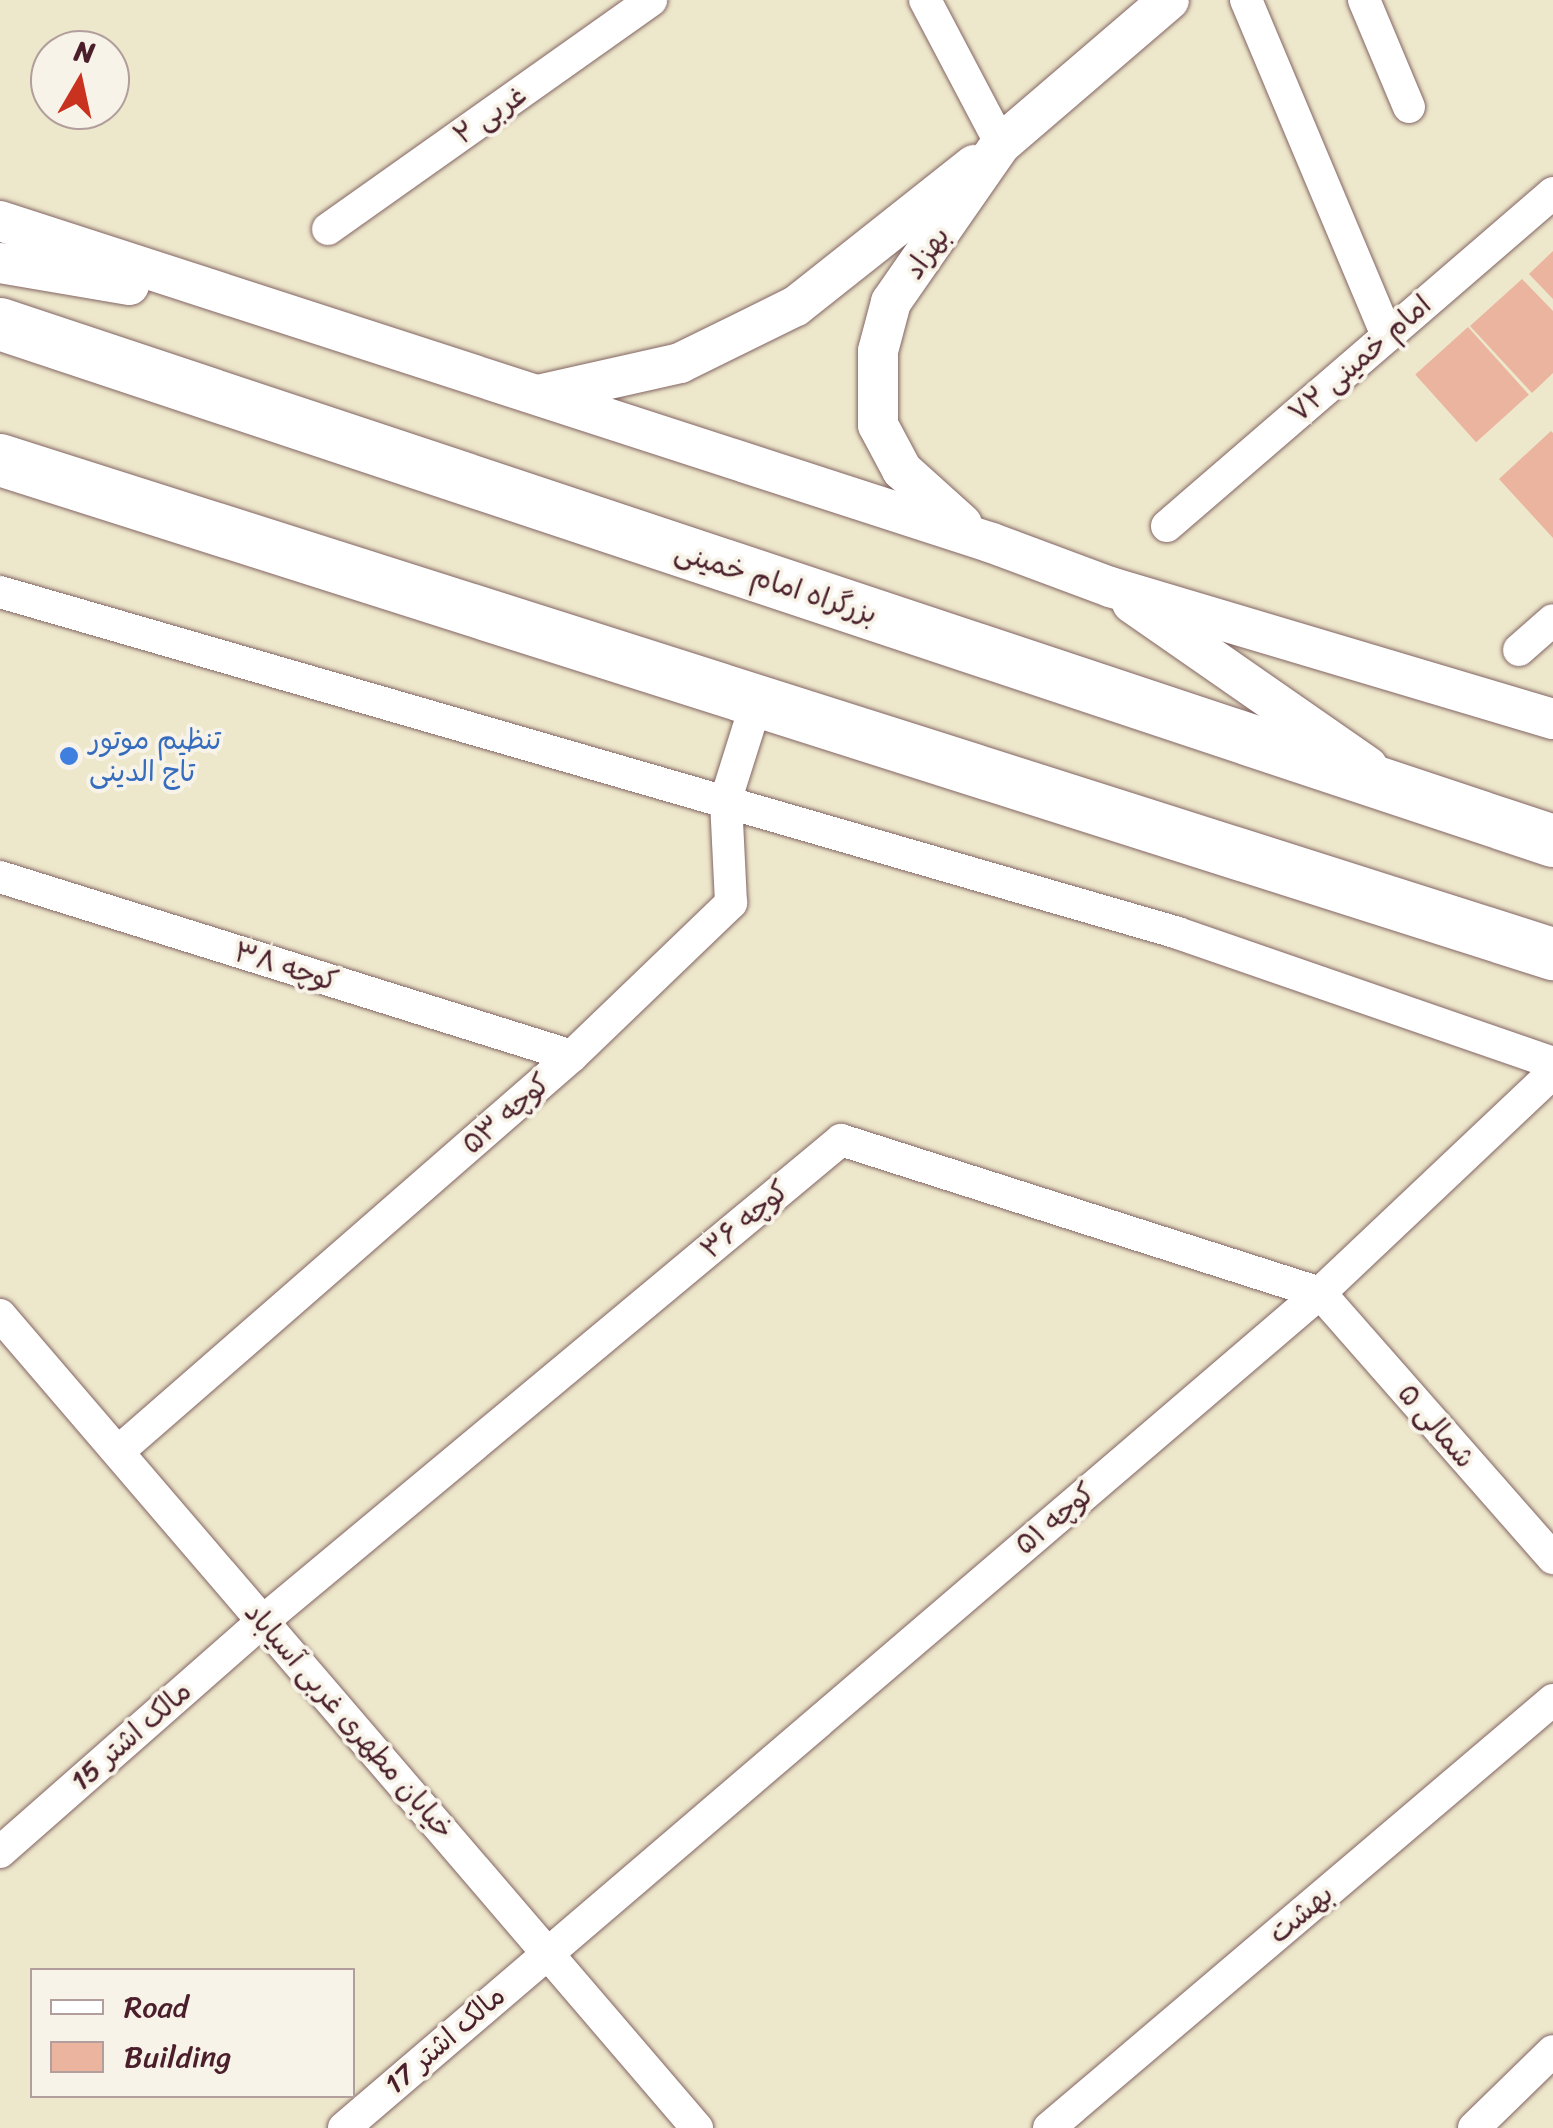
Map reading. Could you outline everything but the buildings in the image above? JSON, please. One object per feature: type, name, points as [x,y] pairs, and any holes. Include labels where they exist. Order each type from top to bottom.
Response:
[{"type":"highway","name":"بزرگراه امام خمینی","points":[[0,324],[1553,841]]},
{"type":"highway","points":[[0,460],[756,704],[1553,954]]},
{"type":"street","name":"غربی ۲","points":[[328,229],[651,0]]},
{"type":"street","points":[[536,395],[680,364],[796,306],[1000,144],[925,0]]},
{"type":"street","name":"بهزاد","points":[[992,543],[940,512],[902,470],[878,425],[876,388],[891,302],[1000,144],[1168,0]]},
{"type":"street","points":[[1246,0],[1387,336]]},
{"type":"street","points":[[1364,0],[1409,107]]},
{"type":"street","name":"امام خمینی ۷۲","points":[[1167,526],[1553,193]]},
{"type":"street","points":[[0,221],[992,543],[1110,587],[1553,719]]},
{"type":"street","points":[[0,263],[252,304]]},
{"type":"street","points":[[1110,587],[1408,794]]},
{"type":"street","points":[[0,592],[726,799],[1178,934],[1553,1063]]},
{"type":"street","points":[[1519,650],[1553,620]]},
{"type":"street","name":"کوچه ۵۳","points":[[120,1450],[572,1056],[730,902],[726,799],[756,704]]},
{"type":"street","name":"کوچه ۳۸","points":[[0,878],[572,1056]]},
{"type":"street","name":"کوچه ۵۱","points":[[546,1952],[1320,1294],[1553,1073]]},
{"type":"street","name":"کوچه ۳۶","points":[[262,1621],[841,1140],[1320,1294]]},
{"type":"street","name":"۵ شمالی","points":[[1320,1294],[1553,1558]]},
{"type":"street","name":"خیابان مطهری غربی آسیاباد","points":[[5,1331],[120,1450],[697,2128]]},
{"type":"street","name":"مالک اشتر 15","points":[[0,1852],[262,1621]]},
{"type":"street","name":"بهشت","points":[[1049,2128],[1553,1700]]},
{"type":"street","name":"مالک اشتر 17","points":[[344,2128],[546,1952]]},
{"type":"street","points":[[1474,2128],[1553,2052]]},
{"type":"place","name":"تنظیم موتور تاج الدینی","points":[[69,756]]}]
